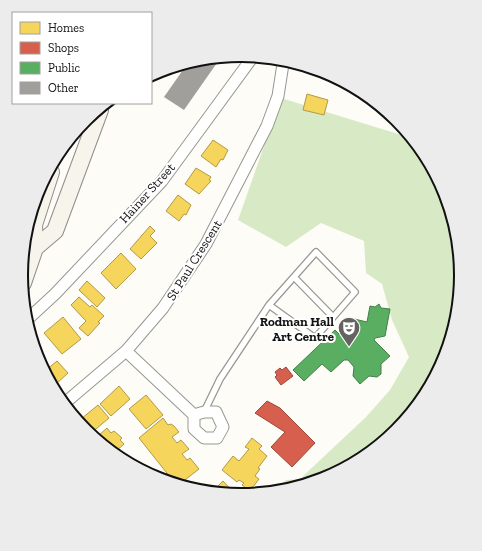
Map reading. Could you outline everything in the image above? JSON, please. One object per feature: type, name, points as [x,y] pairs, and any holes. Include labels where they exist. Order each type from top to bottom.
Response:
[{"type":"main road","points":[[35,248],[55,230],[97,119]]},
{"type":"main road","points":[[28,267],[35,248],[34,225],[44,195]]},
{"type":"street","name":"Hainer Street","points":[[32,315],[55,294],[162,181],[249,63]]},
{"type":"street","name":"St Paul Crescent","points":[[68,400],[126,351],[164,308],[206,244],[267,126],[278,96],[283,67]]},
{"type":"street","points":[[126,351],[199,414]]},
{"type":"lane","points":[[199,414],[220,379],[269,305],[316,252],[355,292],[316,338],[269,305]]},
{"type":"lane","points":[[294,277],[333,317]]},
{"type":"green space","points":[[281,98],[401,135],[418,157],[432,181],[443,207],[450,234],[454,262],[454,289],[450,317],[438,357],[418,394],[392,426],[359,453],[323,472],[296,481],[281,484],[286,480],[300,479],[366,417],[390,390],[409,357],[392,320],[382,284],[366,273],[364,241],[321,223],[286,247],[238,220]]},
{"type":"building: Homes","points":[[307,94],[328,100],[324,115],[303,110]]},
{"type":"building: Homes","points":[[213,140],[228,150],[223,160],[221,159],[216,167],[201,156]]},
{"type":"building: Homes","points":[[196,168],[211,177],[209,180],[211,181],[199,194],[185,184]]},
{"type":"building: Homes","points":[[178,195],[191,205],[186,215],[184,214],[179,221],[166,211]]},
{"type":"building: Homes","points":[[150,226],[155,231],[150,236],[157,243],[141,259],[130,249]]},
{"type":"building: Homes","points":[[121,253],[136,269],[116,289],[101,273]]},
{"type":"building: Homes","points":[[87,281],[105,298],[97,307],[79,290]]},
{"type":"building: Homes","points":[[79,297],[90,307],[92,305],[104,316],[98,322],[100,323],[88,336],[79,328],[86,321],[71,305]]},
{"type":"building: Homes","points":[[63,317],[81,339],[62,354],[44,333]]},
{"type":"building: Homes","points":[[57,361],[68,373],[57,383],[49,368]]},
{"type":"building: Homes","points":[[119,386],[130,399],[111,416],[100,404]]},
{"type":"building: Homes","points":[[146,395],[163,415],[146,429],[129,409]]},
{"type":"building: Homes","points":[[98,405],[109,418],[95,430],[83,418]]},
{"type":"building: Homes","points":[[163,418],[168,425],[171,424],[179,432],[172,437],[177,443],[181,440],[189,449],[182,454],[187,460],[190,458],[199,469],[184,480],[169,476],[139,438]]},
{"type":"building: Homes","points":[[107,428],[111,433],[114,431],[122,438],[120,440],[124,444],[118,449],[100,435]]},
{"type":"building: Homes","points":[[252,438],[262,446],[259,449],[267,456],[258,468],[260,469],[255,476],[259,479],[252,488],[246,488],[242,485],[244,483],[239,480],[237,482],[222,470],[233,456],[239,461],[249,449],[245,447]]},
{"type":"building: Homes","points":[[223,481],[229,488],[227,488],[217,487]]},
{"type":"building: Shops","points":[[286,367],[293,376],[281,385],[275,377],[277,375],[275,372],[280,368],[282,370]]},
{"type":"building: Shops","points":[[267,401],[280,408],[315,443],[292,467],[271,447],[285,432],[255,413]]},
{"type":"building: Public","name":"Rodman Hall Art Centre","points":[[379,304],[381,308],[390,309],[385,336],[375,338],[374,340],[390,356],[381,364],[381,374],[377,377],[369,376],[360,384],[353,376],[354,367],[348,360],[344,360],[331,372],[322,364],[304,381],[293,370],[335,330],[339,334],[343,332],[347,327],[350,318],[367,322],[370,306],[375,307]]},
{"type":"building: Other","points":[[216,64],[184,110],[164,97],[182,71]]},
{"type":"place","name":"Rodman Hall Art Centre","points":[[349,348]]}]
